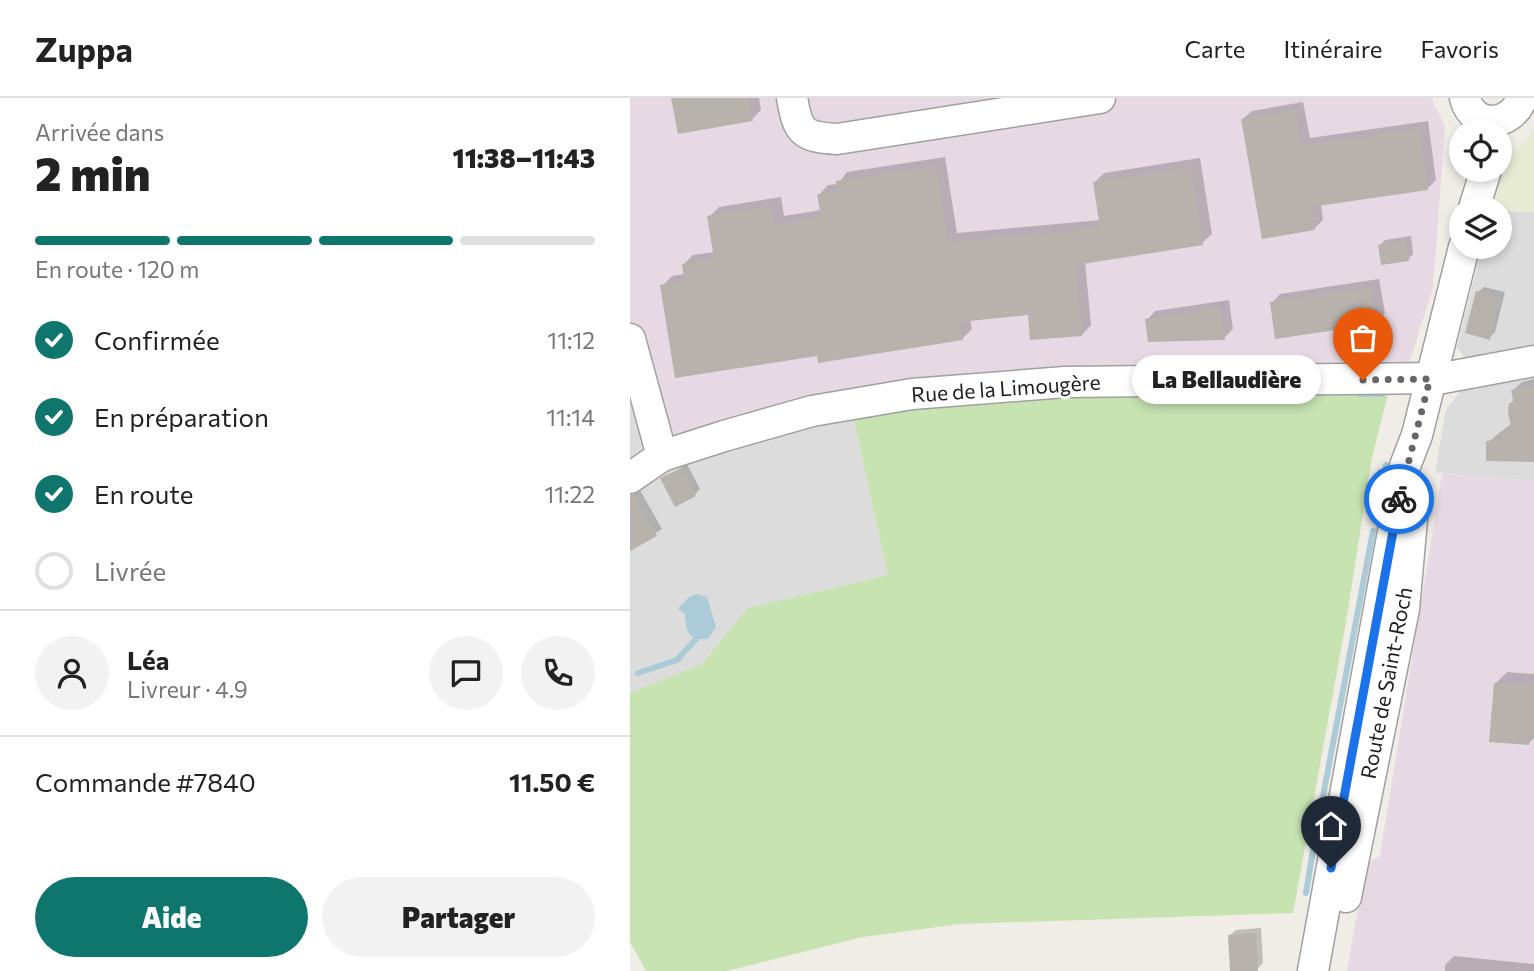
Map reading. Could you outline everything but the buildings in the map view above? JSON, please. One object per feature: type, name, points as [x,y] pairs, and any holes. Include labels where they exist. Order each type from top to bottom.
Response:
[{"type":"street","points":[[792,98],[797,124],[811,137],[837,139],[1100,98]]},
{"type":"street","points":[[1487,119],[1518,109],[1522,98]]},
{"type":"street","name":"Route de Saint-Roch","points":[[1313,971],[1405,466],[1434,378],[1461,259]]},
{"type":"street","points":[[630,339],[662,456]]},
{"type":"street","name":"Rue de la Limougère","points":[[630,478],[662,456],[812,411],[912,394],[1065,382],[1434,378],[1534,361]]},
{"type":"street","name":"Route de Saint-Roch","points":[[1332,971],[1404,609],[1417,435]]},
{"type":"shaded area","points":[[630,98],[1431,98],[1445,126],[1433,288],[1409,363],[1395,370],[852,412],[660,464],[630,351]]},
{"type":"shaded area","points":[[1512,211],[1534,212],[1534,481],[1435,473],[1446,410],[1459,393],[1463,356],[1457,347],[1479,259],[1512,259]]},
{"type":"shaded area","points":[[630,351],[852,412],[888,575],[749,608],[702,664],[630,693]]},
{"type":"shaded area","points":[[1442,474],[1534,481],[1534,971],[1347,971],[1366,864],[1380,856]]},
{"type":"green space","points":[[1534,127],[1534,212],[1512,210],[1512,196],[1495,196],[1498,182],[1512,182],[1512,150],[1527,140]]},
{"type":"green space","points":[[1388,394],[1372,457],[1346,622],[1293,913],[960,924],[863,937],[727,971],[646,971],[630,942],[630,693],[702,664],[748,608],[888,575],[852,412],[1007,398]]},
{"type":"water","points":[[697,594],[707,597],[716,627],[708,639],[689,634],[685,614],[678,609],[689,597]]},
{"type":"waterway","points":[[1360,394],[1382,394]]},
{"type":"waterway","points":[[1377,510],[1386,465]]},
{"type":"waterway","points":[[1321,807],[1373,531]]},
{"type":"waterway","points":[[638,673],[677,660],[696,639]]},
{"type":"waterway","points":[[1306,893],[1316,832]]},
{"type":"way so far","points":[[1363,380],[1430,379],[1417,435],[1405,466],[1399,499]]},
{"type":"place","name":"La Bellaudière","points":[[1363,380]]},
{"type":"route","points":[[1331,868],[1399,499]]}]
